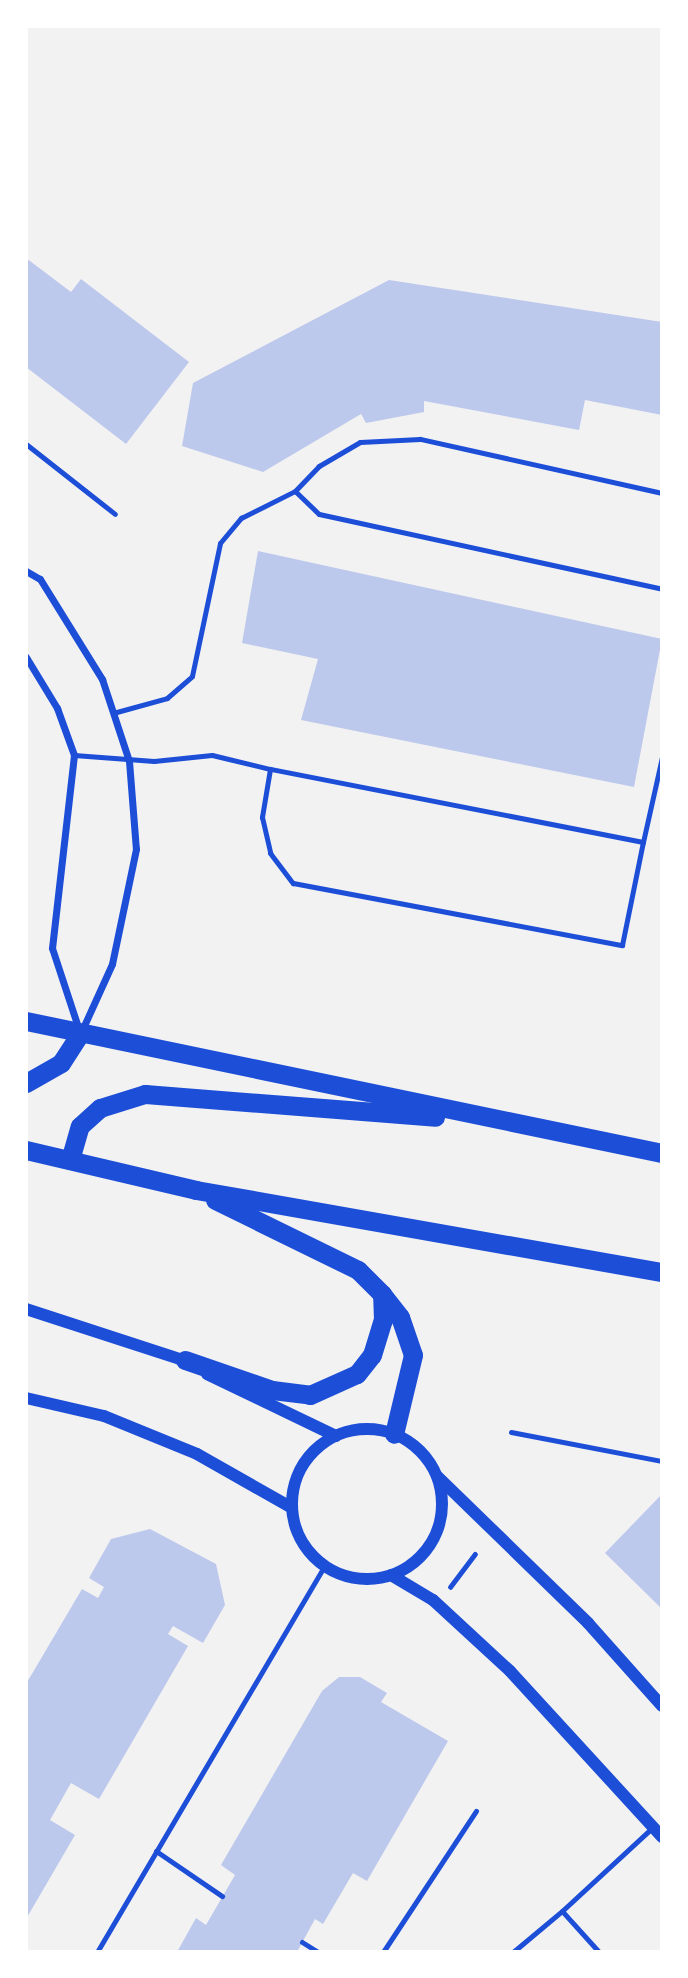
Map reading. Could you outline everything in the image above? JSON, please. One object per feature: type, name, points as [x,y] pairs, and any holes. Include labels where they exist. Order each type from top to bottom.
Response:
[{"type":"highway","points":[[26,1021],[662,1153]]},
{"type":"highway","points":[[26,1083],[61,1063],[80,1034]]},
{"type":"highway","points":[[70,1160],[80,1126],[90,1117],[145,1094],[516,1123]]},
{"type":"highway","points":[[26,1150],[195,1190],[662,1272]]},
{"type":"highway","points":[[195,1190],[358,1270],[382,1294],[400,1317],[413,1355],[394,1434]]},
{"type":"highway","points":[[185,1360],[281,1392],[331,1390],[372,1355],[383,1320],[382,1294]]},
{"type":"street","points":[[26,571],[40,579],[102,679],[129,761],[136,849],[112,964],[80,1034]]},
{"type":"street","points":[[26,657],[57,708],[74,755],[52,948],[80,1034]]},
{"type":"street","points":[[26,1309],[185,1360],[228,1388],[336,1436]]},
{"type":"street","points":[[26,1398],[104,1416],[185,1449],[292,1508]]},
{"type":"street","points":[[436,1474],[441,1503],[435,1534],[417,1559],[391,1575],[357,1578],[324,1566],[302,1541],[292,1508],[303,1465],[336,1436],[365,1429],[394,1434],[419,1450],[436,1474],[588,1623],[662,1706]]},
{"type":"street","points":[[391,1575],[433,1600],[503,1664],[657,1832]]},
{"type":"lane","points":[[113,713],[167,698],[192,676],[220,543],[241,518],[295,491],[319,466],[360,442],[420,439],[662,493]]},
{"type":"lane","points":[[26,444],[116,514]]},
{"type":"lane","points":[[295,491],[319,514],[662,589]]},
{"type":"lane","points":[[74,755],[129,761],[212,755],[270,769],[643,842]]},
{"type":"lane","points":[[270,769],[262,817],[270,853],[293,883],[622,945],[662,757]]},
{"type":"lane","points":[[511,1432],[662,1461]]},
{"type":"lane","points":[[97,1952],[324,1566]]},
{"type":"lane","points":[[383,1952],[476,1811]]},
{"type":"lane","points":[[513,1952],[657,1832]]},
{"type":"lane","points":[[156,1851],[222,1896]]},
{"type":"lane","points":[[562,1911],[599,1952]]},
{"type":"lane","points":[[302,1942],[318,1952]]},
{"type":"path","points":[[449,1588],[475,1554]]},
{"type":"building","points":[[26,258],[71,292],[81,279],[189,362],[126,444],[26,367]]},
{"type":"building","points":[[389,280],[662,322],[662,415],[585,400],[579,430],[424,401],[424,412],[366,423],[361,414],[263,472],[182,446],[193,383]]},
{"type":"building","points":[[258,551],[662,639],[634,787],[301,720],[318,659],[242,643]]},
{"type":"building","points":[[662,1494],[662,1609],[605,1553]]},
{"type":"building","points":[[150,1529],[216,1564],[225,1605],[203,1643],[173,1626],[168,1634],[188,1646],[99,1799],[71,1783],[50,1820],[75,1835],[26,1919],[26,1684],[82,1589],[98,1598],[104,1587],[89,1578],[111,1539]]},
{"type":"building","points":[[339,1677],[360,1677],[387,1693],[381,1702],[448,1741],[367,1881],[353,1873],[323,1924],[315,1919],[297,1952],[177,1952],[196,1918],[206,1925],[235,1875],[221,1865],[322,1691]]}]
